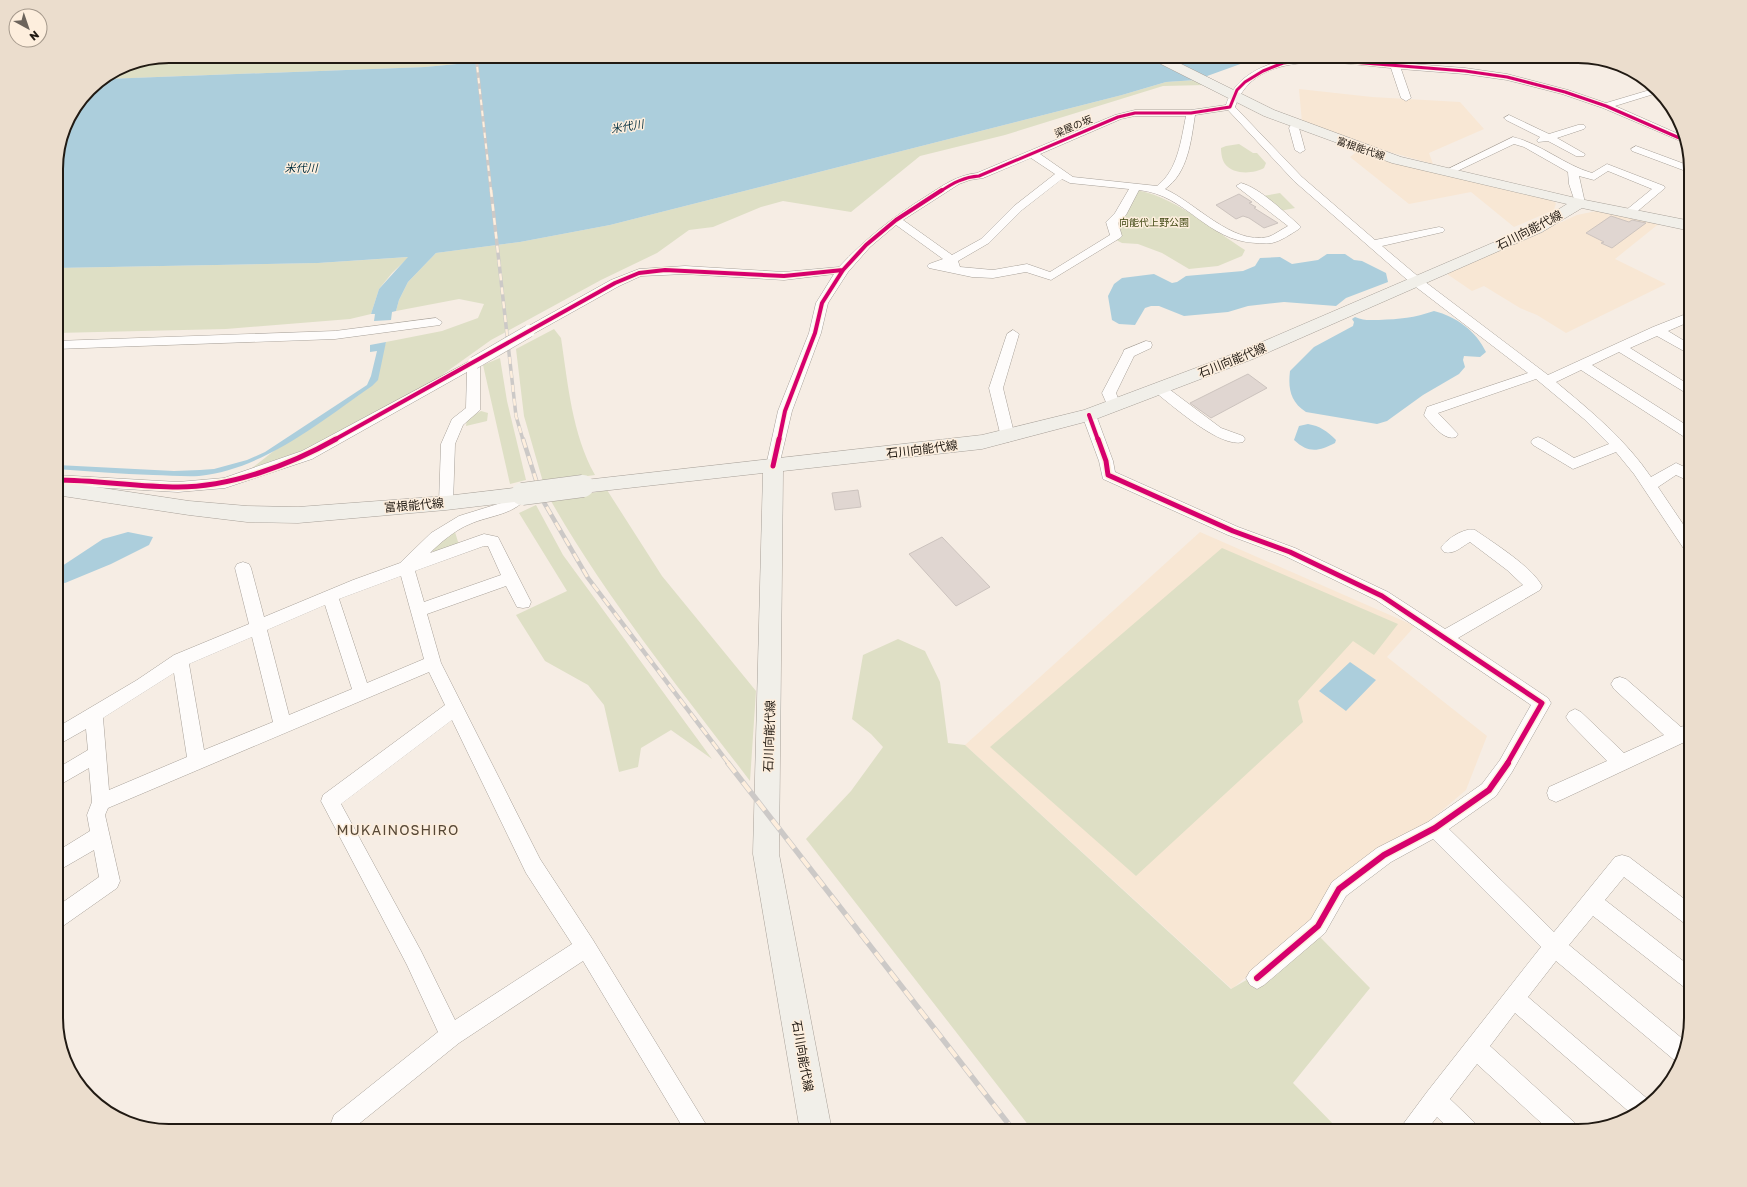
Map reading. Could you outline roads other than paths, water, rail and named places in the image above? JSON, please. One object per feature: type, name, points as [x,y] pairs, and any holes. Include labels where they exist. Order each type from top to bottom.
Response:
[{"type":"main road","name":"富根能代線","points":[[1169,63],[1209,83],[1232,101],[1397,160],[1580,203]]},
{"type":"main road","points":[[1580,203],[1684,225]]},
{"type":"main road","name":"石川向能代線","points":[[815,1124],[766,854],[773,466],[982,442],[1008,437],[1089,415],[1247,355],[1537,228],[1580,203]]},
{"type":"main road","name":"富根能代線","points":[[63,489],[189,508],[247,514],[298,515],[446,502],[773,466]]},
{"type":"street","points":[[1283,63],[1260,72],[1237,90],[1232,101],[1298,179],[1416,281],[1542,377],[1589,416],[1619,446],[1639,470],[1684,538]]},
{"type":"street","points":[[1368,63],[1507,76],[1565,92],[1606,106],[1679,138]]},
{"type":"street","points":[[1395,65],[1406,98]]},
{"type":"street","points":[[1606,106],[1651,92]]},
{"type":"street","name":"梁屋の坂","points":[[773,466],[785,411],[815,333],[822,303],[843,270],[866,245],[896,220],[940,190],[968,177],[979,176],[1089,129],[1129,114],[1191,113],[1232,101]]},
{"type":"street","points":[[1032,154],[1052,166],[1061,175],[1070,180],[1159,189],[1165,185],[1176,172],[1188,134],[1191,113]]},
{"type":"street","points":[[1510,118],[1580,154]]},
{"type":"street","points":[[1296,124],[1294,128],[1300,150]]},
{"type":"street","points":[[1528,145],[1581,127]]},
{"type":"street","points":[[1448,172],[1513,140],[1528,145],[1573,171],[1594,177],[1607,167],[1660,188],[1629,213]]},
{"type":"street","points":[[1636,149],[1684,167]]},
{"type":"street","points":[[1573,171],[1574,184],[1580,203]]},
{"type":"street","points":[[1061,175],[1018,208],[985,241],[952,260],[933,266],[958,271],[993,274],[1027,268],[1051,276],[1116,236],[1112,222],[1120,215],[1136,186]]},
{"type":"street","points":[[1153,188],[1176,198],[1224,232],[1242,239],[1270,240],[1293,228],[1263,204],[1238,188]]},
{"type":"street","points":[[896,220],[952,260],[958,271]]},
{"type":"street","points":[[1374,244],[1439,230]]},
{"type":"street","points":[[63,480],[178,487],[225,483],[307,455],[615,283],[639,273],[685,270],[784,276],[843,270]]},
{"type":"street","points":[[1451,434],[1431,415],[1432,410],[1582,364],[1684,319]]},
{"type":"street","points":[[63,345],[358,333],[436,322]]},
{"type":"street","points":[[1657,330],[1684,347]]},
{"type":"street","points":[[1008,437],[996,388],[1013,334]]},
{"type":"street","points":[[1114,406],[1109,393],[1129,353],[1146,345]]},
{"type":"street","points":[[1620,347],[1684,388]]},
{"type":"street","points":[[446,502],[448,444],[457,422],[473,410],[474,363]]},
{"type":"street","points":[[1582,364],[1684,430]]},
{"type":"street","points":[[1160,389],[1216,431],[1238,439]]},
{"type":"street","points":[[1089,415],[1106,462],[1108,475],[1233,531],[1290,552],[1346,577],[1382,596],[1542,703],[1506,766],[1489,790],[1435,828],[1384,855],[1339,890],[1318,926],[1257,978]]},
{"type":"street","points":[[1538,442],[1573,464],[1619,446]]},
{"type":"street","points":[[1649,486],[1676,468],[1684,473]]},
{"type":"street","points":[[406,567],[436,537],[464,520],[506,507],[522,494]]},
{"type":"street","points":[[1445,637],[1534,586],[1513,566],[1470,534],[1449,548]]},
{"type":"street","points":[[63,734],[143,685],[180,660],[330,596],[406,567],[484,540],[493,541],[523,602]]},
{"type":"street","points":[[406,567],[417,611],[433,663],[533,866],[586,947],[694,1124]]},
{"type":"street","points":[[243,568],[283,726]]},
{"type":"street","points":[[417,611],[510,578]]},
{"type":"street","points":[[330,596],[362,693]]},
{"type":"street","points":[[180,660],[197,762]]},
{"type":"street","points":[[101,802],[433,663]]},
{"type":"street","points":[[1620,684],[1684,732]]},
{"type":"street","points":[[451,1035],[414,958],[330,801],[455,708]]},
{"type":"street","points":[[63,914],[110,881],[99,836],[96,815],[101,802],[94,714]]},
{"type":"street","points":[[1575,717],[1621,762]]},
{"type":"street","points":[[1556,793],[1684,733]]},
{"type":"street","points":[[63,774],[98,752]]},
{"type":"street","points":[[1435,828],[1556,947],[1679,1049]]},
{"type":"street","points":[[63,859],[99,836]]},
{"type":"street","points":[[1417,1124],[1514,998],[1622,864],[1684,911]]},
{"type":"street","points":[[1591,902],[1684,975]]},
{"type":"street","points":[[342,1123],[451,1035],[586,947]]},
{"type":"street","points":[[1514,998],[1638,1105]]},
{"type":"street","points":[[1476,1048],[1559,1124]]},
{"type":"street","points":[[1435,1100],[1460,1124]]},
{"type":"water","name":"米代川","points":[[468,63],[1243,63],[1196,80],[1166,82],[1122,95],[610,225],[520,242],[436,253],[408,282],[399,300],[396,311],[392,312],[391,320],[374,321],[375,314],[371,314],[379,289],[408,257],[318,263],[63,268],[63,162],[65,148],[71,128],[77,116],[94,94],[114,79],[425,67]]},
{"type":"water","points":[[1327,254],[1345,254],[1354,260],[1362,261],[1386,273],[1388,282],[1346,298],[1336,306],[1284,302],[1248,306],[1228,312],[1184,316],[1159,306],[1151,306],[1145,308],[1135,325],[1119,324],[1112,320],[1108,296],[1114,284],[1122,278],[1154,274],[1172,283],[1177,282],[1186,276],[1243,271],[1255,266],[1260,258],[1280,257],[1292,264],[1318,260]]},
{"type":"water","points":[[1434,311],[1450,317],[1465,326],[1482,344],[1486,352],[1480,357],[1464,356],[1463,360],[1465,367],[1459,374],[1423,395],[1387,421],[1377,424],[1306,412],[1296,404],[1290,389],[1290,371],[1314,347],[1353,326],[1354,322],[1352,319],[1355,317],[1367,320],[1394,319],[1413,317]]},
{"type":"water","points":[[386,342],[378,380],[372,386],[290,442],[269,454],[246,464],[223,472],[199,476],[129,474],[63,469],[63,465],[174,471],[200,470],[214,469],[247,460],[265,452],[367,385],[371,376],[377,351],[370,352],[370,345]]},
{"type":"water","points":[[1308,424],[1316,426],[1326,432],[1336,440],[1335,443],[1313,450],[1299,444],[1294,440],[1299,426]]},
{"type":"water","points":[[128,532],[153,537],[149,545],[111,564],[63,583],[63,565],[103,539]]},
{"type":"water","points":[[1350,662],[1376,680],[1346,711],[1319,691]]},
{"type":"railway","points":[[477,63],[491,191]]},
{"type":"railway","points":[[491,190],[516,416],[523,440]]},
{"type":"railway","points":[[523,439],[542,499],[588,578],[729,764]]},
{"type":"railway","points":[[728,763],[1009,1124]]},
{"type":"district","name":"MUKAINOSHIRO","points":[[398,829]]},
{"type":"park label","name":"向能代上野公園","points":[[1154,222]]}]
